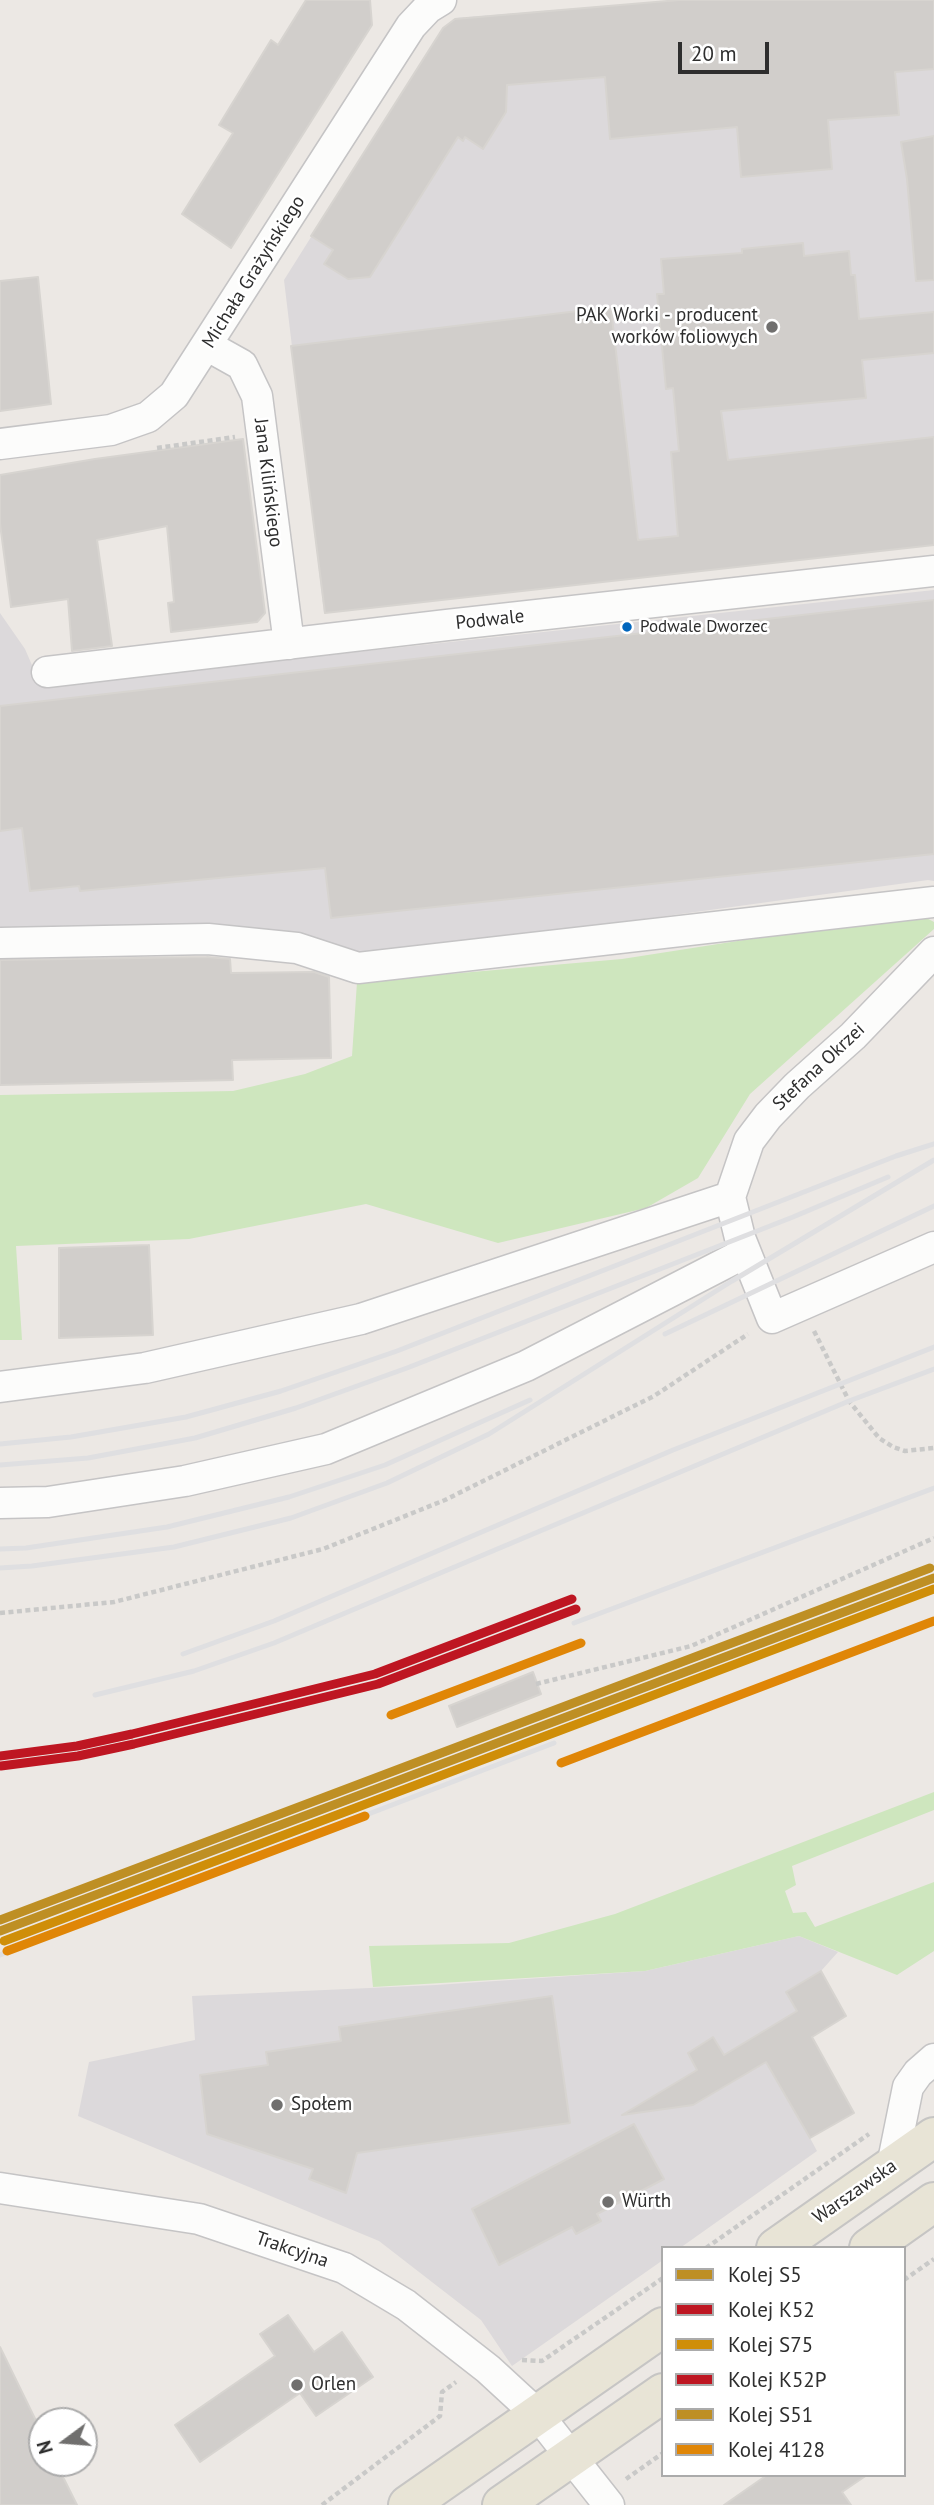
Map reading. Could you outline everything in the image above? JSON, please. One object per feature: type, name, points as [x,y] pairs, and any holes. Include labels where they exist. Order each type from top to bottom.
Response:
[{"type":"main road","name":"Warszawska","points":[[779,2246],[934,2137]]},
{"type":"main road","points":[[872,2246],[934,2202]]},
{"type":"main road","points":[[408,2505],[661,2328]]},
{"type":"main road","points":[[502,2505],[661,2394]]},
{"type":"street","name":"Michała Grażyńskiego","points":[[0,444],[111,429],[148,417],[174,395],[208,346],[411,26],[428,8],[441,0]]},
{"type":"street","name":"Jana Kilińskiego","points":[[208,346],[242,365],[257,396],[289,644]]},
{"type":"street","name":"Podwale","points":[[47,672],[934,571]]},
{"type":"street","points":[[0,943],[208,939],[297,948],[358,968],[934,902]]},
{"type":"street","name":"Stefana Okrzei","points":[[730,1197],[749,1141],[768,1116],[853,1036],[934,952]]},
{"type":"street","points":[[0,1387],[145,1368],[361,1319],[730,1197],[745,1253],[772,1318],[934,1247]]},
{"type":"street","points":[[0,1503],[48,1502],[185,1481],[326,1449],[526,1366],[745,1253]]},
{"type":"street","points":[[892,2166],[908,2087],[918,2073],[934,2059]]},
{"type":"street","name":"Trakcyjna","points":[[0,2188],[199,2219],[344,2268],[406,2305],[458,2345],[538,2414]]},
{"type":"street","points":[[538,2414],[609,2505]]},
{"type":"path","points":[[149,449],[245,435]]},
{"type":"path","points":[[802,1305],[838,1384],[879,1438],[905,1451],[934,1448]]},
{"type":"path","points":[[0,1613],[114,1602],[323,1549],[445,1500],[654,1396],[772,1318]]},
{"type":"path","points":[[536,1684],[691,1646],[934,1538]]},
{"type":"path","points":[[709,2246],[901,2112]]},
{"type":"path","points":[[906,2279],[934,2259]]},
{"type":"shaded area","points":[[680,0],[934,0],[934,545],[324,613],[284,280],[442,29],[456,18]]},
{"type":"shaded area","points":[[934,590],[934,881],[390,954],[0,944],[0,613],[25,649],[41,686]]},
{"type":"shaded area","points":[[799,1936],[838,1952],[821,1971],[846,2016],[812,2037],[854,2113],[810,2138],[817,2151],[683,2246],[661,2246],[661,2261],[512,2366],[481,2320],[379,2241],[78,2116],[89,2062],[195,2040],[192,1996],[436,1985],[645,1971]]},
{"type":"green space","points":[[917,913],[934,922],[934,929],[750,1094],[698,1178],[646,1208],[498,1243],[366,1204],[189,1239],[16,1246],[22,1340],[0,1340],[0,1095],[233,1091],[305,1074],[352,1056],[357,982],[622,959]]},
{"type":"green space","points":[[934,1792],[934,1810],[792,1866],[796,1885],[785,1891],[793,1913],[806,1912],[815,1927],[934,1882],[934,1951],[897,1975],[799,1936],[645,1971],[373,1987],[369,1946],[509,1943],[615,1914]]},
{"type":"building","points":[[306,0],[370,0],[372,25],[231,248],[182,214],[233,133],[219,125],[271,40],[278,45]]},
{"type":"building","points":[[679,0],[934,0],[934,69],[895,72],[899,115],[828,120],[832,169],[741,177],[737,127],[610,139],[605,77],[507,85],[506,112],[483,149],[465,137],[463,141],[458,137],[370,277],[348,279],[324,264],[333,250],[311,236],[443,28],[455,19]]},
{"type":"building","points":[[934,136],[934,280],[916,281],[901,142]]},
{"type":"building","points":[[803,243],[804,256],[849,251],[851,275],[855,275],[859,319],[934,312],[934,353],[862,360],[866,398],[721,411],[728,460],[934,437],[934,545],[325,613],[291,346],[611,309],[638,540],[678,536],[671,452],[679,451],[673,388],[666,389],[657,294],[664,294],[661,259],[742,253],[742,249]]},
{"type":"building","points":[[38,277],[51,404],[0,411],[0,281]]},
{"type":"building","points":[[243,439],[265,613],[257,622],[171,632],[168,603],[174,602],[167,526],[97,540],[112,646],[72,651],[68,599],[11,607],[0,524],[0,475]]},
{"type":"building","points":[[934,600],[934,854],[331,918],[325,868],[80,891],[79,886],[30,891],[22,828],[0,831],[0,706]]},
{"type":"building","points":[[230,959],[231,973],[314,972],[329,977],[331,1058],[232,1060],[233,1080],[0,1085],[0,960]]},
{"type":"building","points":[[149,1245],[153,1335],[59,1338],[59,1248]]},
{"type":"building","points":[[533,1672],[541,1694],[457,1727],[449,1706]]},
{"type":"building","points":[[821,1971],[846,2016],[812,2037],[854,2113],[810,2138],[766,2062],[693,2105],[622,2115],[697,2070],[688,2053],[713,2037],[724,2055],[797,2011],[786,1992]]},
{"type":"building","points":[[552,1996],[570,2123],[357,2153],[346,2193],[309,2179],[313,2169],[207,2134],[200,2075],[268,2065],[266,2052],[341,2041],[339,2027]]},
{"type":"building","points":[[634,2124],[664,2179],[597,2214],[601,2221],[576,2234],[572,2227],[499,2265],[472,2209]]},
{"type":"building","name":"Orlen","points":[[288,2315],[314,2352],[342,2332],[373,2377],[316,2416],[300,2393],[200,2462],[175,2425],[275,2356],[260,2334]]},
{"type":"building","points":[[0,2347],[29,2407],[28,2477],[63,2477],[77,2505],[0,2505]]},
{"type":"building","points":[[764,2477],[864,2477],[842,2492],[851,2505],[724,2505]]},
{"type":"railway","points":[[0,1444],[71,1437],[186,1417],[281,1391],[397,1351],[896,1156],[934,1144]]},
{"type":"railway","points":[[0,1568],[174,1547],[291,1518],[387,1483],[489,1434],[732,1281],[934,1160]]},
{"type":"railway","points":[[0,1465],[88,1458],[195,1438],[296,1408],[407,1368],[793,1217],[888,1177]]},
{"type":"railway","points":[[665,1334],[934,1206]]},
{"type":"railway","points":[[183,1654],[274,1621],[673,1450],[934,1347]]},
{"type":"railway","points":[[95,1695],[194,1671],[274,1643],[849,1401],[934,1369]]},
{"type":"railway","points":[[0,1549],[26,1548],[167,1527],[289,1497],[385,1465],[530,1400]]},
{"type":"railway","points":[[574,1623],[934,1488]]},
{"type":"railway","points":[[0,1955],[554,1743]]},
{"type":"rail line","name":"S51","points":[[0,1920],[930,1568]]},
{"type":"rail line","name":"S5","points":[[0,1931],[934,1578]]},
{"type":"rail line","name":"S75","points":[[4,1941],[934,1589]]},
{"type":"rail line","name":"K52","points":[[0,1756],[77,1746],[132,1734],[375,1674],[572,1599]]},
{"type":"rail line","name":"K52P","points":[[1,1766],[78,1756],[134,1744],[378,1684],[576,1609]]},
{"type":"rail line","name":"4128","points":[[561,1763],[934,1621]]},
{"type":"rail line","name":"4128","points":[[391,1715],[581,1643]]},
{"type":"rail line","name":"4128","points":[[7,1951],[365,1816]]},
{"type":"place","name":"PAK Worki - producent worków foliowych","points":[[772,327]]},
{"type":"place","name":"Podwale Dworzec","points":[[627,627]]},
{"type":"place","name":"Społem","points":[[277,2105]]},
{"type":"place","name":"Würth","points":[[608,2202]]},
{"type":"place","name":"Orlen","points":[[297,2385]]}]
